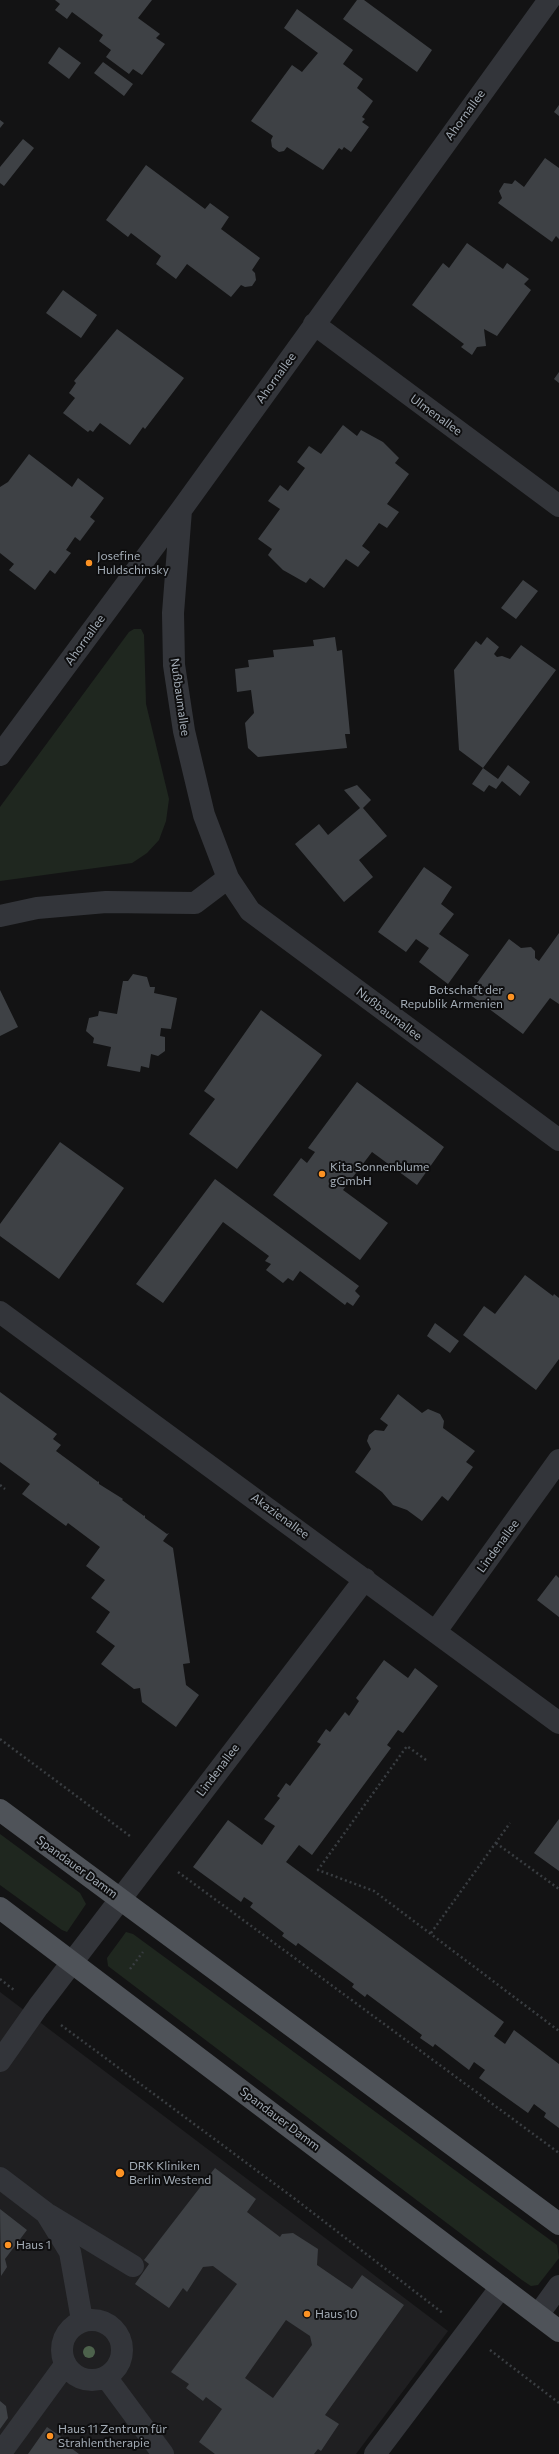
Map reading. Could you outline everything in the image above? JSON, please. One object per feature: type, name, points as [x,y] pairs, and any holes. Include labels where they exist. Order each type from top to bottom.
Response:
[{"type":"main road","name":"Spandauer Damm","points":[[0,1810],[559,2224]]},
{"type":"main road","name":"Spandauer Damm","points":[[0,1908],[559,2331]]},
{"type":"street","name":"Ahornallee","points":[[0,755],[181,510],[549,0]]},
{"type":"street","name":"Ulmenallee","points":[[314,324],[559,506]]},
{"type":"street","name":"Nußbaumallee","points":[[181,510],[173,613],[174,665],[184,731],[204,815],[228,878],[250,911],[559,1140]]},
{"type":"street","points":[[0,916],[37,908],[106,902],[195,903],[228,878]]},
{"type":"street","name":"Akazienallee","points":[[0,1312],[436,1631],[559,1723]]},
{"type":"street","name":"Lindenallee","points":[[436,1631],[559,1460]]},
{"type":"street","name":"Lindenallee","points":[[0,2061],[120,1899],[365,1579]]},
{"type":"street","points":[[0,2178],[46,2213],[133,2266]]},
{"type":"street","points":[[46,2213],[70,2252],[82,2320]]},
{"type":"street","points":[[538,2315],[559,2286]]},
{"type":"street","points":[[375,2454],[501,2287]]},
{"type":"street","points":[[93,2319],[104,2322],[113,2328],[120,2338],[122,2349],[121,2360],[115,2369],[106,2377],[92,2380],[79,2378],[65,2365],[61,2355],[61,2344],[65,2334],[82,2320],[93,2319]]},
{"type":"street","points":[[0,2454],[65,2365]]},
{"type":"street","points":[[106,2377],[163,2454]]},
{"type":"path","points":[[0,1485],[5,1489]]},
{"type":"path","points":[[0,1739],[135,1840]]},
{"type":"path","points":[[426,1760],[407,1746],[318,1870],[374,1891],[559,2031]]},
{"type":"path","points":[[431,1933],[510,1823]]},
{"type":"path","points":[[496,1843],[559,1889]]},
{"type":"path","points":[[173,1869],[559,2154]]},
{"type":"path","points":[[128,1972],[144,1950]]},
{"type":"path","points":[[0,1980],[295,2199],[467,2331],[559,2404]]},
{"type":"shaded area","points":[[134,629],[141,629],[144,635],[146,704],[169,799],[166,821],[159,840],[147,853],[132,863],[0,881],[0,807],[129,632]]},
{"type":"shaded area","points":[[0,1834],[80,1893],[86,1904],[67,1932],[62,1930],[0,1885]]},
{"type":"shaded area","points":[[126,1932],[133,1934],[557,2245],[559,2258],[538,2285],[531,2286],[522,2280],[108,1966],[107,1958]]},
{"type":"shaded area","name":"DRK Kliniken Berlin Westend","points":[[0,1992],[448,2331],[356,2454],[0,2454]]},
{"type":"building","points":[[55,0],[152,0],[138,18],[160,34],[156,38],[165,44],[142,75],[133,69],[129,74],[106,57],[111,50],[99,41],[103,35],[72,12],[67,19],[55,10],[60,4]]},
{"type":"building","points":[[357,0],[364,0],[432,50],[417,72],[343,19]]},
{"type":"building","points":[[297,9],[353,50],[343,64],[363,79],[357,88],[373,101],[362,117],[365,119],[362,122],[369,127],[351,152],[344,147],[342,150],[339,148],[323,170],[287,147],[284,151],[279,152],[272,147],[271,140],[273,136],[251,121],[292,65],[302,72],[318,53],[284,28]]},
{"type":"building","points":[[59,47],[81,63],[69,79],[48,63]]},
{"type":"building","points":[[103,62],[133,84],[124,96],[94,73]]},
{"type":"building","points":[[559,105],[559,116],[554,112]]},
{"type":"building","points":[[0,120],[4,123],[0,128]]},
{"type":"building","points":[[23,139],[34,148],[4,186],[0,183],[0,167]]},
{"type":"building","points":[[545,158],[559,168],[559,239],[556,236],[552,242],[498,203],[502,198],[499,191],[504,183],[512,184],[515,180],[524,187]]},
{"type":"building","points":[[146,165],[205,209],[210,203],[229,217],[221,229],[260,258],[252,270],[255,273],[256,280],[252,286],[245,287],[241,285],[231,297],[187,264],[176,279],[156,264],[161,256],[131,233],[128,237],[106,220]]},
{"type":"building","points":[[467,243],[503,269],[507,263],[529,279],[524,284],[531,290],[497,336],[484,329],[486,346],[477,347],[472,355],[461,347],[464,344],[412,305],[443,263],[449,268]]},
{"type":"building","points":[[63,290],[97,315],[81,338],[46,313]]},
{"type":"building","points":[[117,329],[184,378],[145,429],[143,427],[130,445],[100,423],[93,432],[90,430],[88,432],[63,413],[75,398],[69,393],[76,383],[74,381]]},
{"type":"building","points":[[559,372],[559,383],[554,379]]},
{"type":"building","points":[[343,425],[357,436],[361,430],[383,442],[399,458],[395,463],[409,474],[387,504],[399,512],[387,528],[379,523],[362,546],[370,552],[358,567],[346,559],[324,588],[310,578],[306,583],[283,570],[268,555],[272,549],[258,539],[280,509],[268,501],[280,485],[288,491],[305,468],[297,462],[309,446],[321,454]]},
{"type":"building","points":[[29,454],[72,487],[78,478],[104,498],[90,517],[95,521],[80,541],[75,537],[66,550],[71,553],[55,574],[50,570],[35,590],[9,570],[14,564],[0,553],[0,487],[8,482]]},
{"type":"building","points":[[523,580],[538,591],[516,619],[501,608]]},
{"type":"building","points":[[335,637],[337,651],[342,650],[350,734],[345,734],[347,748],[258,757],[248,748],[245,723],[254,713],[251,690],[237,692],[235,669],[249,667],[248,660],[274,657],[273,650],[314,646],[313,640]]},
{"type":"building","points":[[487,637],[499,647],[494,654],[497,657],[502,656],[510,659],[521,645],[556,670],[483,768],[459,750],[454,670],[476,641],[481,645]]},
{"type":"building","points":[[508,765],[530,782],[520,796],[502,781],[496,789],[489,785],[484,792],[472,784],[483,768],[498,779]]},
{"type":"building","points":[[357,785],[371,800],[363,808],[387,836],[359,860],[373,877],[344,902],[295,844],[319,824],[328,835],[360,808],[344,790]]},
{"type":"building","points":[[424,867],[452,887],[441,904],[454,914],[439,934],[469,955],[448,984],[419,962],[429,948],[416,939],[406,952],[378,932]]},
{"type":"building","points":[[559,933],[559,1004],[550,998],[523,1034],[469,994],[509,939],[521,948],[531,947],[535,951],[535,958],[539,961]]},
{"type":"building","points":[[133,974],[147,977],[150,987],[155,987],[154,993],[177,998],[171,1029],[161,1028],[160,1036],[165,1037],[165,1051],[158,1056],[151,1054],[149,1068],[141,1066],[140,1072],[107,1066],[111,1047],[93,1043],[94,1038],[86,1031],[89,1018],[98,1016],[99,1011],[117,1014],[123,981],[128,981]]},
{"type":"building","points":[[0,990],[18,1027],[0,1036]]},
{"type":"building","points":[[261,1010],[322,1055],[237,1169],[189,1134],[215,1099],[204,1091]]},
{"type":"building","name":"Kita Sonnenblume gGmbH","points":[[357,1082],[444,1147],[417,1185],[372,1152],[343,1190],[388,1223],[360,1260],[273,1195],[301,1158],[307,1163],[315,1152],[308,1148]]},
{"type":"building","points":[[60,1142],[124,1188],[59,1279],[0,1236],[0,1224]]},
{"type":"building","points":[[215,1179],[359,1286],[355,1291],[360,1296],[353,1306],[347,1302],[345,1305],[300,1271],[293,1281],[288,1278],[283,1283],[266,1270],[271,1264],[265,1261],[269,1256],[223,1222],[163,1303],[136,1284]]},
{"type":"building","points":[[525,1275],[553,1296],[554,1294],[559,1298],[559,1359],[536,1390],[463,1335],[484,1306],[495,1314]]},
{"type":"building","points":[[435,1323],[459,1341],[450,1353],[427,1336]]},
{"type":"building","points":[[0,1392],[57,1434],[53,1439],[61,1445],[56,1451],[98,1482],[99,1481],[99,1484],[123,1499],[122,1500],[144,1516],[145,1515],[145,1518],[167,1534],[169,1533],[163,1541],[173,1548],[190,1663],[183,1664],[186,1685],[199,1695],[176,1727],[142,1702],[140,1688],[134,1689],[101,1664],[115,1646],[96,1632],[110,1612],[91,1598],[105,1580],[86,1566],[100,1547],[68,1523],[66,1526],[22,1494],[30,1484],[0,1462]]},
{"type":"building","points":[[398,1394],[422,1413],[428,1409],[440,1414],[444,1421],[443,1428],[475,1451],[466,1462],[473,1467],[448,1501],[442,1496],[422,1521],[407,1510],[393,1505],[382,1492],[355,1472],[371,1449],[367,1441],[369,1435],[375,1430],[384,1431],[388,1425],[380,1419]]},
{"type":"building","points":[[556,1575],[559,1578],[559,1617],[537,1600]]},
{"type":"building","points":[[384,1660],[408,1678],[415,1668],[438,1686],[403,1733],[398,1730],[387,1745],[391,1748],[312,1855],[299,1845],[286,1862],[504,2022],[494,2036],[505,2044],[514,2030],[559,2064],[559,2128],[544,2117],[546,2113],[534,2104],[528,2113],[479,2078],[485,2070],[474,2062],[469,2070],[435,2044],[433,2047],[420,2038],[422,2035],[367,1994],[365,1997],[352,1987],[354,1984],[298,1943],[296,1946],[282,1936],[284,1933],[250,1907],[253,1903],[244,1897],[241,1902],[193,1867],[228,1820],[262,1845],[275,1826],[264,1819],[280,1798],[277,1796],[286,1783],[290,1786],[321,1744],[317,1742],[326,1729],[330,1732],[345,1712],[349,1716],[359,1701],[356,1698]]},
{"type":"building","points":[[559,1819],[559,1871],[534,1853]]},
{"type":"building","name":"Haus 10","points":[[215,2168],[256,2199],[247,2212],[280,2237],[282,2234],[293,2233],[318,2249],[317,2265],[352,2289],[362,2275],[404,2305],[325,2415],[339,2424],[321,2451],[318,2449],[314,2454],[215,2454],[199,2442],[222,2409],[206,2397],[203,2401],[186,2388],[189,2384],[171,2372],[237,2284],[213,2266],[203,2267],[187,2292],[183,2288],[169,2308],[135,2284],[149,2264],[144,2260]],"holes":[[[286,2320],[310,2336],[312,2345],[273,2398],[245,2378]]]},
{"type":"building","name":"Haus 1","points":[[0,2209],[27,2230],[5,2259],[7,2267],[1,2276]]},
{"type":"building","points":[[0,2401],[6,2406],[8,2418],[0,2429]]},
{"type":"building","name":"Haus 11 Zentrum für Strahlentherapie","points":[[47,2427],[73,2445],[71,2448],[79,2454],[28,2454]]},
{"type":"place","name":"Josefine Huldschinsky","points":[[89,563]]},
{"type":"place","name":"Botschaft der Republik Armenien","points":[[511,997]]},
{"type":"place","name":"Kita Sonnenblume gGmbH","points":[[322,1174]]},
{"type":"place","name":"DRK Kliniken Berlin Westend","points":[[120,2173]]},
{"type":"place","name":"Haus 1","points":[[8,2245]]},
{"type":"place","name":"Haus 10","points":[[307,2314]]},
{"type":"place","name":"Haus 11 Zentrum für Strahlentherapie","points":[[50,2436]]}]
